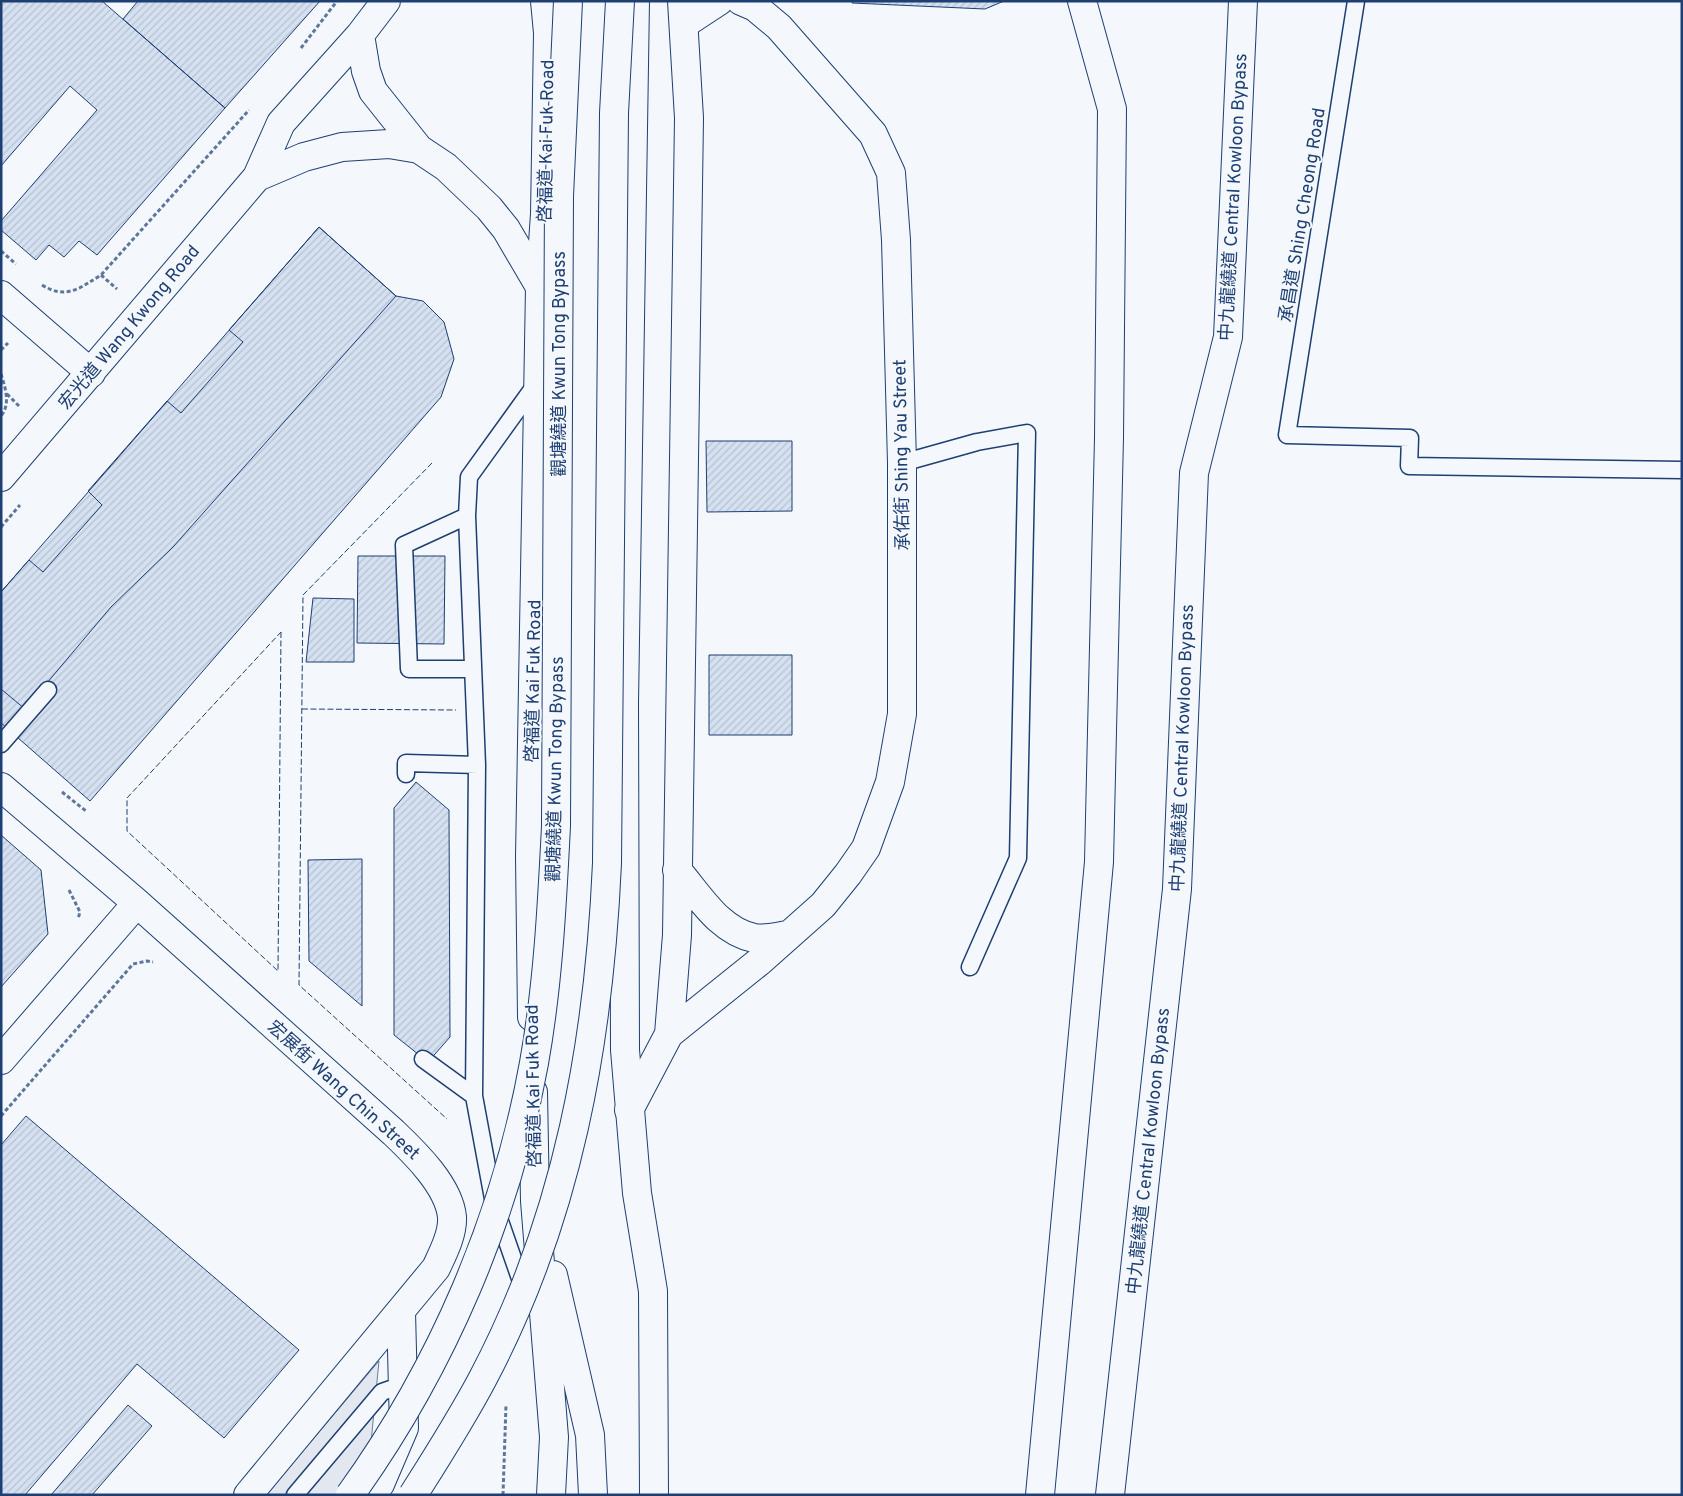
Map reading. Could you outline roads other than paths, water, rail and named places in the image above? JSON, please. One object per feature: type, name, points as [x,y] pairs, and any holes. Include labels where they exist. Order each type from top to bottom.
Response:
[{"type":"main road","name":"宏光道 Wang Kwong Road","points":[[1,477],[257,177],[280,123],[360,35],[386,1]]},
{"type":"main road","name":"啓福道 Kai Fuk Road","points":[[545,1],[548,33],[546,194],[540,287],[530,857],[535,1201],[554,1437],[552,1495]]},
{"type":"main road","name":"觀塘繞道 Kwun Tong Bypass","points":[[350,1495],[406,1410],[438,1350],[469,1282],[499,1205],[520,1130],[534,1063],[543,1003],[551,919],[556,826],[559,196],[568,1]]},
{"type":"main road","points":[[413,1495],[484,1378],[535,1262],[565,1166],[595,1021],[604,929],[607,863],[614,113],[620,1]]},
{"type":"main road","points":[[635,1],[624,703],[625,1040],[637,1193],[653,1291],[654,1495]]},
{"type":"main road","points":[[629,1110],[669,1034],[677,935],[689,118],[683,13],[718,1]]},
{"type":"main road","name":"承佑街 Shing Yau Street","points":[[669,1034],[823,905],[861,854],[890,782],[902,714],[902,463],[896,240],[891,173],[873,134],[779,27],[755,7],[741,1]]},
{"type":"main road","points":[[1040,1495],[1099,862],[1109,438],[1112,109],[1082,1]]},
{"type":"main road","name":"中九龍繞道 Central Kowloon Bypass","points":[[1110,1495],[1177,889],[1194,473],[1228,337],[1242,1]]},
{"type":"main road","points":[[360,35],[366,71],[373,91],[419,149]]},
{"type":"main road","name":"宏光道 Wang Kwong Road","points":[[257,177],[304,157],[342,147],[389,144],[419,149],[452,172],[490,208],[506,229],[540,287]]},
{"type":"main road","points":[[1,295],[91,372]]},
{"type":"main road","name":"宏展街 Wang Chin Street","points":[[1,786],[136,903],[394,1133],[426,1165],[441,1186],[452,1216],[447,1244],[436,1268],[248,1495]]},
{"type":"main road","points":[[677,870],[709,909],[734,930],[756,938],[789,935]]},
{"type":"main road","points":[[1,1060],[136,903]]},
{"type":"main road","points":[[535,1201],[590,1435],[593,1495]]},
{"type":"main road","points":[[372,1495],[380,1484],[404,1428],[401,1312]]},
{"type":"lane","name":"承昌道 Shing Cheong Road","points":[[1356,1],[1287,435],[1410,438],[1409,466],[1682,470]]},
{"type":"lane","name":"啓福道 Kai Fuk Road","points":[[538,382],[469,477],[467,516],[477,765],[474,1096],[494,1204],[548,1361]]},
{"type":"lane","points":[[902,463],[977,442],[1027,433],[1018,858],[970,967]]},
{"type":"lane","points":[[467,516],[404,544],[409,669],[473,669]]},
{"type":"lane","points":[[1,744],[48,690]]},
{"type":"lane","points":[[406,774],[406,763],[477,765]]},
{"type":"lane","points":[[423,1058],[474,1096]]},
{"type":"lane","points":[[295,1495],[382,1392],[402,1385]]}]
